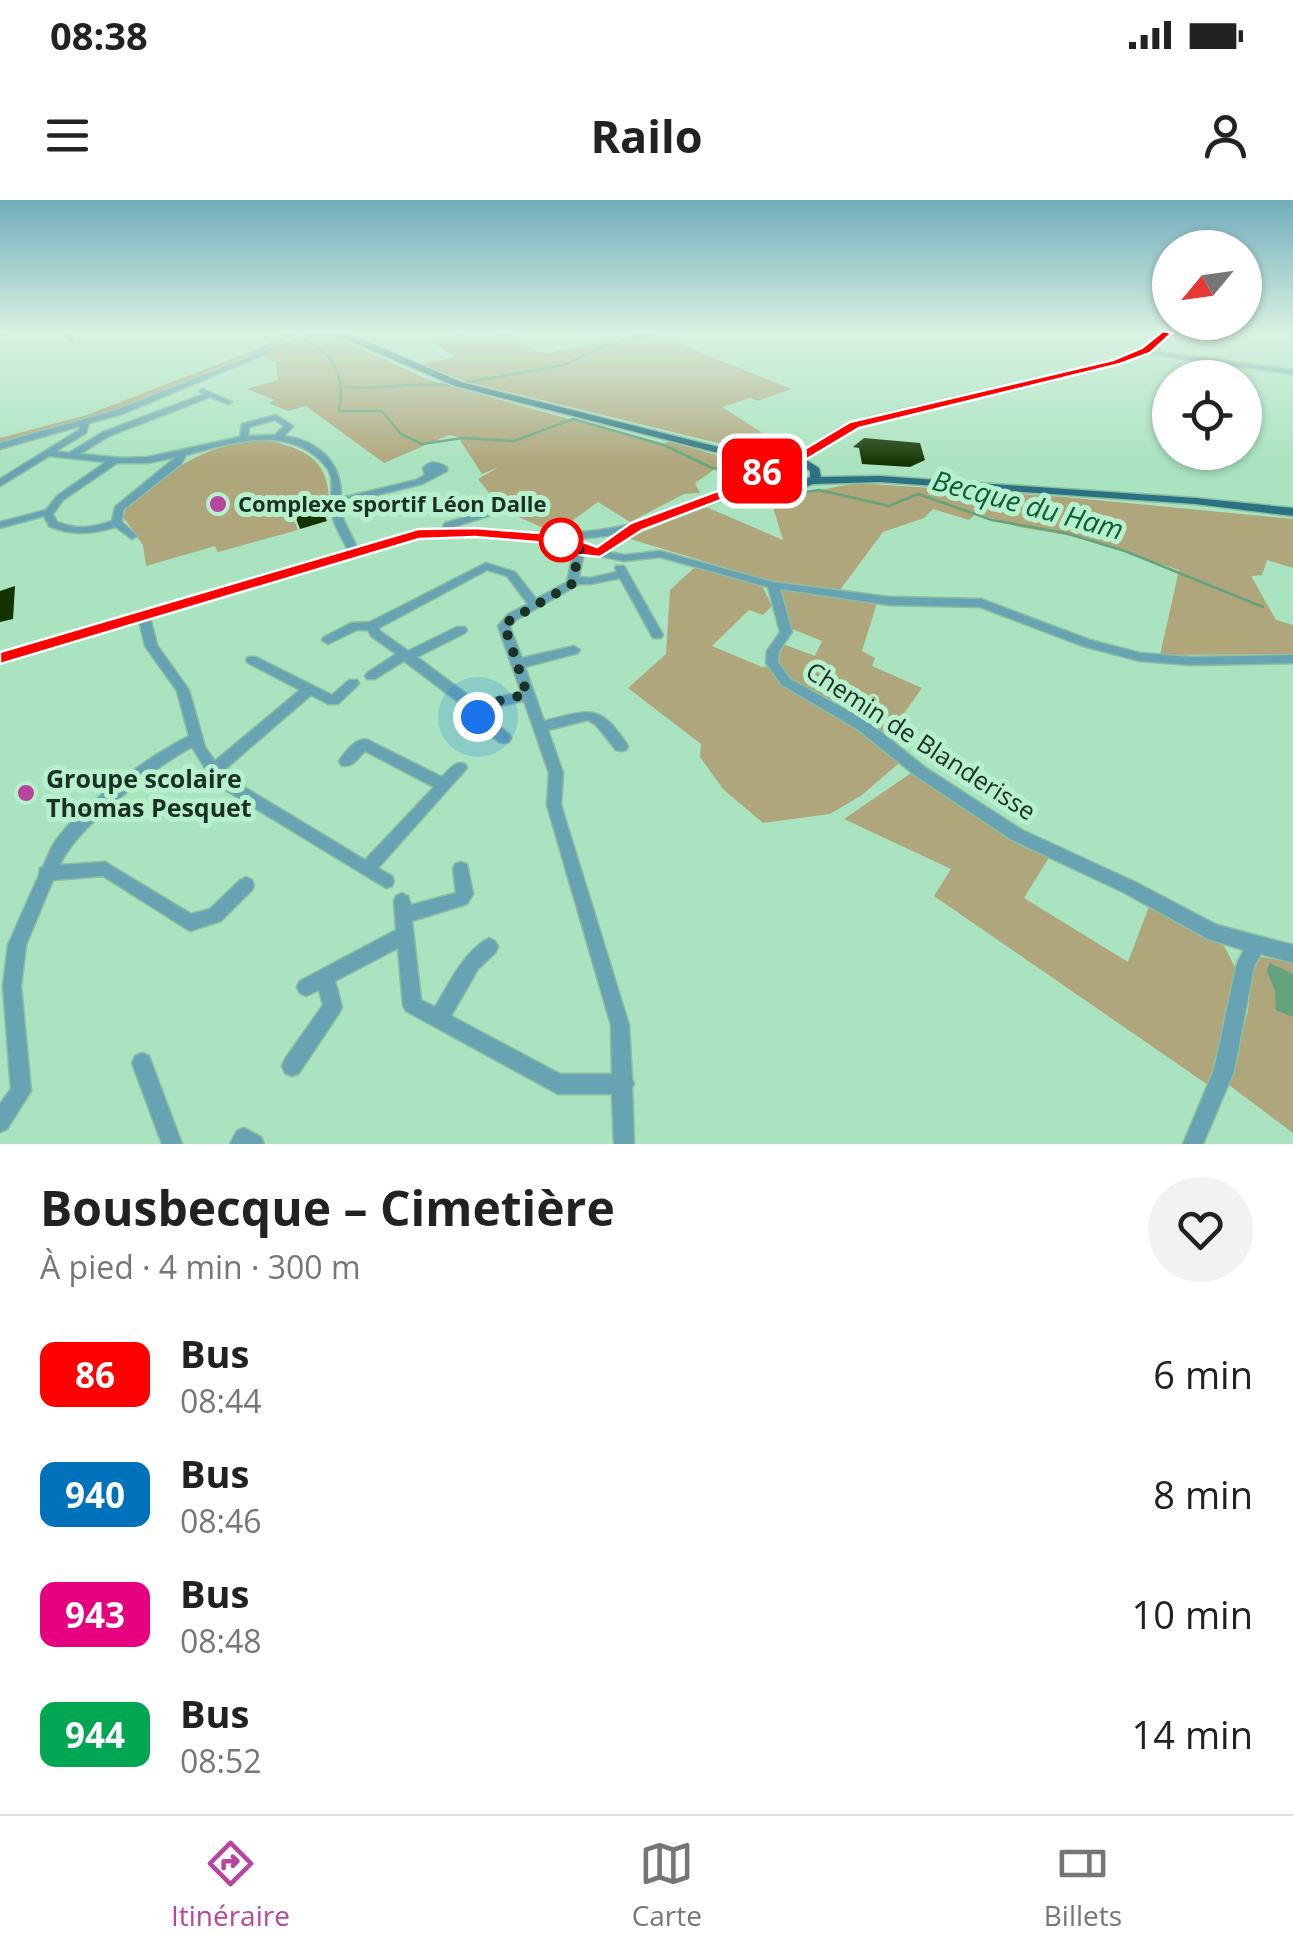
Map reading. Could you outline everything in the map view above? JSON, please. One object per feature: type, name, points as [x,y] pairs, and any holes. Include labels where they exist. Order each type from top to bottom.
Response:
[{"type":"main road","points":[[437,377],[757,460],[790,459],[826,443]]},
{"type":"main road","points":[[708,446],[741,458],[781,486],[798,487],[813,472],[812,458],[842,430],[875,418],[1053,377]]},
{"type":"main road","points":[[790,459],[813,472],[1195,500],[1293,512]]},
{"type":"main road","points":[[762,472],[774,460]]},
{"type":"street","points":[[0,446],[85,423],[206,377]]},
{"type":"street","points":[[189,384],[228,402]]},
{"type":"street","points":[[71,456],[106,434],[211,394]]},
{"type":"street","points":[[244,438],[245,426],[276,417],[288,426],[277,438]]},
{"type":"street","points":[[0,483],[84,430],[85,423]]},
{"type":"street","points":[[48,453],[114,461],[182,454],[244,438],[277,438],[307,448],[326,461],[336,476],[337,517],[354,552]]},
{"type":"street","points":[[132,536],[117,523],[123,503],[178,462],[182,454]]},
{"type":"street","points":[[0,525],[49,512],[60,498],[114,461]]},
{"type":"street","points":[[579,546],[726,494],[758,481],[762,472]]},
{"type":"street","points":[[336,502],[430,476]]},
{"type":"street","points":[[726,494],[781,486]]},
{"type":"street","points":[[49,512],[53,524],[65,530],[96,530],[117,523]]},
{"type":"street","points":[[444,531],[450,524],[492,512]]},
{"type":"street","points":[[0,657],[418,534],[444,531],[602,540]]},
{"type":"street","points":[[444,531],[565,540],[621,566]]},
{"type":"street","points":[[602,540],[596,553],[559,594],[534,604],[504,624],[558,779],[554,806],[620,1025],[624,1144]]},
{"type":"street","points":[[602,540],[621,566],[656,635]]},
{"type":"street","points":[[575,574],[579,546]]},
{"type":"street","points":[[575,574],[590,582],[621,566],[664,554],[773,585],[890,601],[988,604],[1086,643],[1140,657],[1191,661],[1293,659]]},
{"type":"street","points":[[328,640],[355,626],[372,626],[484,566],[511,574],[534,604]]},
{"type":"street","name":"Chemin de Blanderisse","points":[[773,585],[786,632],[773,652],[772,663],[782,679],[856,722],[1007,830],[1223,936],[1293,954]]},
{"type":"street","points":[[144,615],[153,650],[186,698],[196,738],[213,772],[236,792],[386,881]]},
{"type":"street","points":[[372,626],[374,632],[475,707],[478,717],[504,738]]},
{"type":"street","points":[[370,676],[461,630]]},
{"type":"street","points":[[517,664],[574,650]]},
{"type":"street","points":[[252,660],[333,700],[353,683]]},
{"type":"street","points":[[213,772],[310,689]]},
{"type":"street","points":[[475,707],[527,694]]},
{"type":"street","points":[[541,727],[590,715],[601,721],[621,746]]},
{"type":"street","points":[[7,1114],[21,1084],[12,996],[16,954],[46,873],[77,825],[168,752],[196,738]]},
{"type":"street","points":[[346,761],[364,744],[444,785]]},
{"type":"street","points":[[367,868],[460,768]]},
{"type":"street","points":[[46,873],[105,869],[190,923],[215,915],[246,886]]},
{"type":"street","points":[[306,987],[404,917],[461,899],[461,869]]},
{"type":"street","points":[[404,917],[410,1001],[558,1084],[624,1084]]},
{"type":"street","points":[[1223,936],[1246,964]]},
{"type":"street","points":[[1194,1144],[1230,1054],[1246,964],[1257,945]]},
{"type":"street","points":[[438,1020],[472,963],[489,948]]},
{"type":"street","points":[[292,1066],[333,1007],[325,977]]},
{"type":"street","points":[[142,1063],[172,1144]]},
{"type":"street","points":[[240,1144],[244,1138],[254,1144]]},
{"type":"shaded area","points":[[185,377],[200,377],[110,414],[0,444],[0,438],[87,415]]},
{"type":"shaded area","points":[[423,377],[662,445],[669,441],[739,462],[752,475],[715,469],[695,483],[700,493],[684,494],[630,522],[598,502],[555,533],[503,510],[478,479],[499,467],[482,474],[458,437],[449,435],[384,463],[306,406],[288,411],[269,403],[275,400],[247,389],[278,380]]},
{"type":"shaded area","points":[[455,377],[762,377],[791,389],[758,401],[750,398],[722,407],[772,439],[730,446]]},
{"type":"shaded area","name":"Complexe sportif Léon Dalle","points":[[265,440],[301,451],[318,464],[329,498],[289,508],[298,530],[218,552],[215,546],[146,566],[143,545],[124,518],[125,508],[174,470],[205,453]]},
{"type":"shaded area","points":[[856,483],[1065,497],[1293,519],[1293,568],[1267,560],[1262,575],[1251,576],[1276,620],[1293,625],[1293,654],[1160,655],[1179,570],[1078,537],[1019,527],[976,513],[969,520],[933,509],[924,518],[883,532],[840,590],[770,581],[627,538],[706,507],[783,540],[768,491],[796,495]]},
{"type":"shaded area","points":[[695,567],[762,586],[772,606],[763,615],[749,610],[712,646],[762,667],[779,665],[776,659],[783,644],[815,656],[822,641],[790,628],[778,589],[877,603],[862,651],[875,658],[872,666],[922,688],[881,746],[899,763],[862,795],[830,814],[763,823],[723,789],[700,757],[701,744],[628,688],[666,654],[670,590]]},
{"type":"shaded area","points":[[914,771],[1050,856],[1024,898],[1128,962],[1151,901],[1222,942],[1236,969],[1211,1087],[934,896],[951,869],[844,819]]},
{"type":"shaded area","points":[[1254,956],[1293,962],[1293,1133],[1229,1085],[1248,1010]]},
{"type":"shaded area","points":[[1270,963],[1293,974],[1293,1017],[1276,1010],[1275,991],[1267,971]]},
{"type":"building","points":[[864,438],[920,443],[925,460],[910,467],[862,464],[859,448],[853,447]]},
{"type":"building","points":[[319,502],[327,521],[300,529],[292,508]]},
{"type":"building","points":[[15,586],[13,619],[0,622],[0,591]]},
{"type":"waterway","name":"Becque du Ham","points":[[339,377],[339,411],[382,411],[401,434],[422,444],[463,438],[514,441],[573,419],[664,445],[712,468],[752,475]]},
{"type":"waterway","points":[[464,383],[497,377]]},
{"type":"waterway","points":[[345,387],[451,385]]},
{"type":"waterway","name":"Becque du Ham","points":[[775,490],[793,494],[819,490],[889,506],[918,494],[992,520],[1065,533],[1125,551],[1263,607]]},
{"type":"bus line","name":"86","points":[[0,657],[418,534],[451,532],[565,540],[575,542],[587,552],[600,552],[612,540],[636,527],[758,481],[769,462],[802,456],[854,425],[1050,377]]},
{"type":"place","name":"Complexe sportif Léon Dalle","points":[[218,504]]},
{"type":"place","name":"Groupe scolaire Thomas Pesquet","points":[[26,793]]},
{"type":"route","points":[[478,717],[475,707],[527,694],[504,624],[572,584],[580,547],[561,540]]}]
